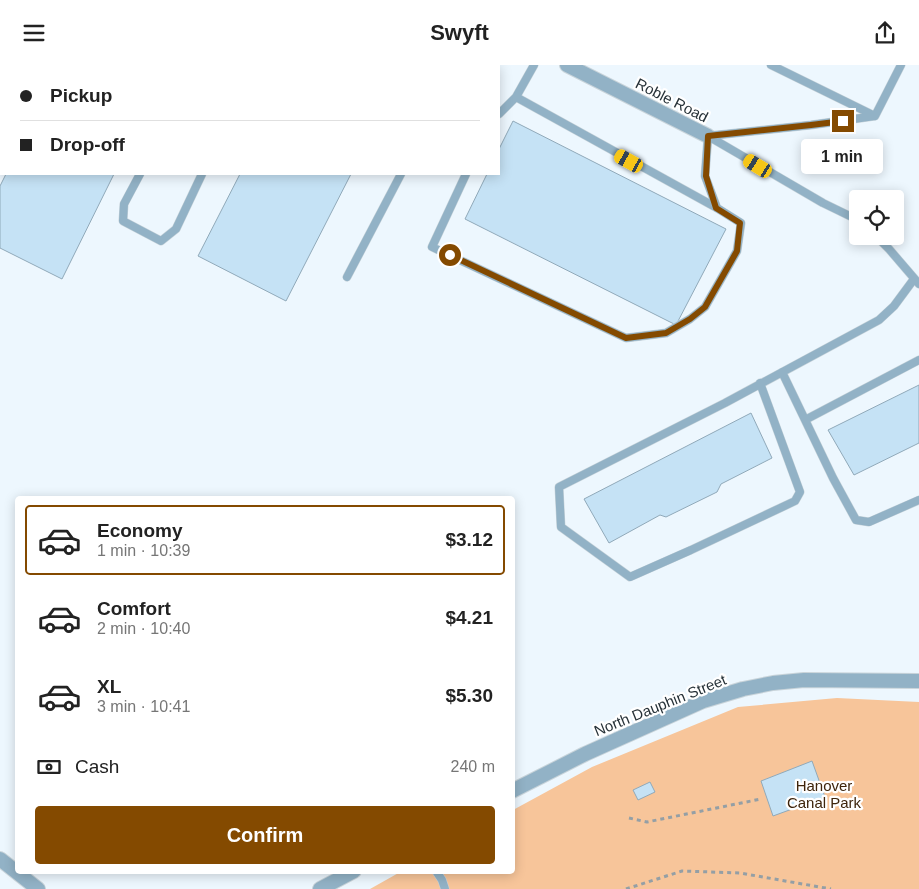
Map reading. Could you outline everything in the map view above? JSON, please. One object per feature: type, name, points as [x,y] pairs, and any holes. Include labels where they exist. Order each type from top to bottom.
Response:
[{"type":"street","name":"Roble Road","points":[[567,65],[708,136]]},
{"type":"street","name":"North Dauphin Street","points":[[515,789],[585,754],[703,701],[743,689],[773,683],[804,680],[919,681]]},
{"type":"street","points":[[0,859],[15,871]]},
{"type":"street","points":[[19,874],[38,889]]},
{"type":"street","points":[[320,889],[348,874]]},
{"type":"lane","points":[[500,113],[516,97],[534,65]]},
{"type":"lane","points":[[771,65],[875,116]]},
{"type":"lane","points":[[875,116],[901,65]]},
{"type":"lane","points":[[466,175],[432,247],[626,338],[666,333],[690,319],[705,307],[737,251],[740,223],[516,97]]},
{"type":"lane","points":[[708,136],[875,116]]},
{"type":"lane","points":[[708,136],[706,176],[716,208]]},
{"type":"lane","points":[[708,136],[823,203],[849,216]]},
{"type":"lane","points":[[139,175],[124,204],[122,221],[161,241],[176,229],[202,175]]},
{"type":"lane","points":[[346,277],[400,175]]},
{"type":"lane","points":[[760,383],[800,492],[794,501],[630,577],[561,527],[559,487],[725,403],[760,383],[879,321],[916,282],[885,245]]},
{"type":"lane","points":[[805,420],[919,359]]},
{"type":"lane","points":[[782,372],[833,478],[856,519],[869,522],[919,500]]},
{"type":"lane","points":[[438,874],[445,889]]},
{"type":"path","points":[[629,818],[647,823],[761,799]]},
{"type":"path","points":[[626,889],[682,871],[740,873],[831,889]]},
{"type":"green space","name":"Hanover Canal Park","points":[[837,698],[919,702],[919,889],[370,889],[397,874],[515,874],[515,809],[592,767],[738,707]]},
{"type":"building","points":[[513,121],[726,229],[676,325],[465,219],[487,175],[500,175],[500,147]]},
{"type":"building","points":[[6,175],[114,175],[62,279],[0,248],[0,186]]},
{"type":"building","points":[[239,175],[350,175],[286,301],[198,256]]},
{"type":"building","points":[[919,385],[919,443],[854,475],[828,430]]},
{"type":"building","points":[[751,413],[772,458],[721,484],[717,492],[666,517],[660,515],[609,543],[584,499]]},
{"type":"building","points":[[812,761],[825,797],[773,816],[761,781]]},
{"type":"building","points":[[650,782],[655,792],[638,800],[633,790]]},
{"type":"route","points":[[450,255],[626,338],[666,333],[690,319],[705,307],[737,251],[740,223],[716,208],[706,176],[708,136],[843,121]]}]
